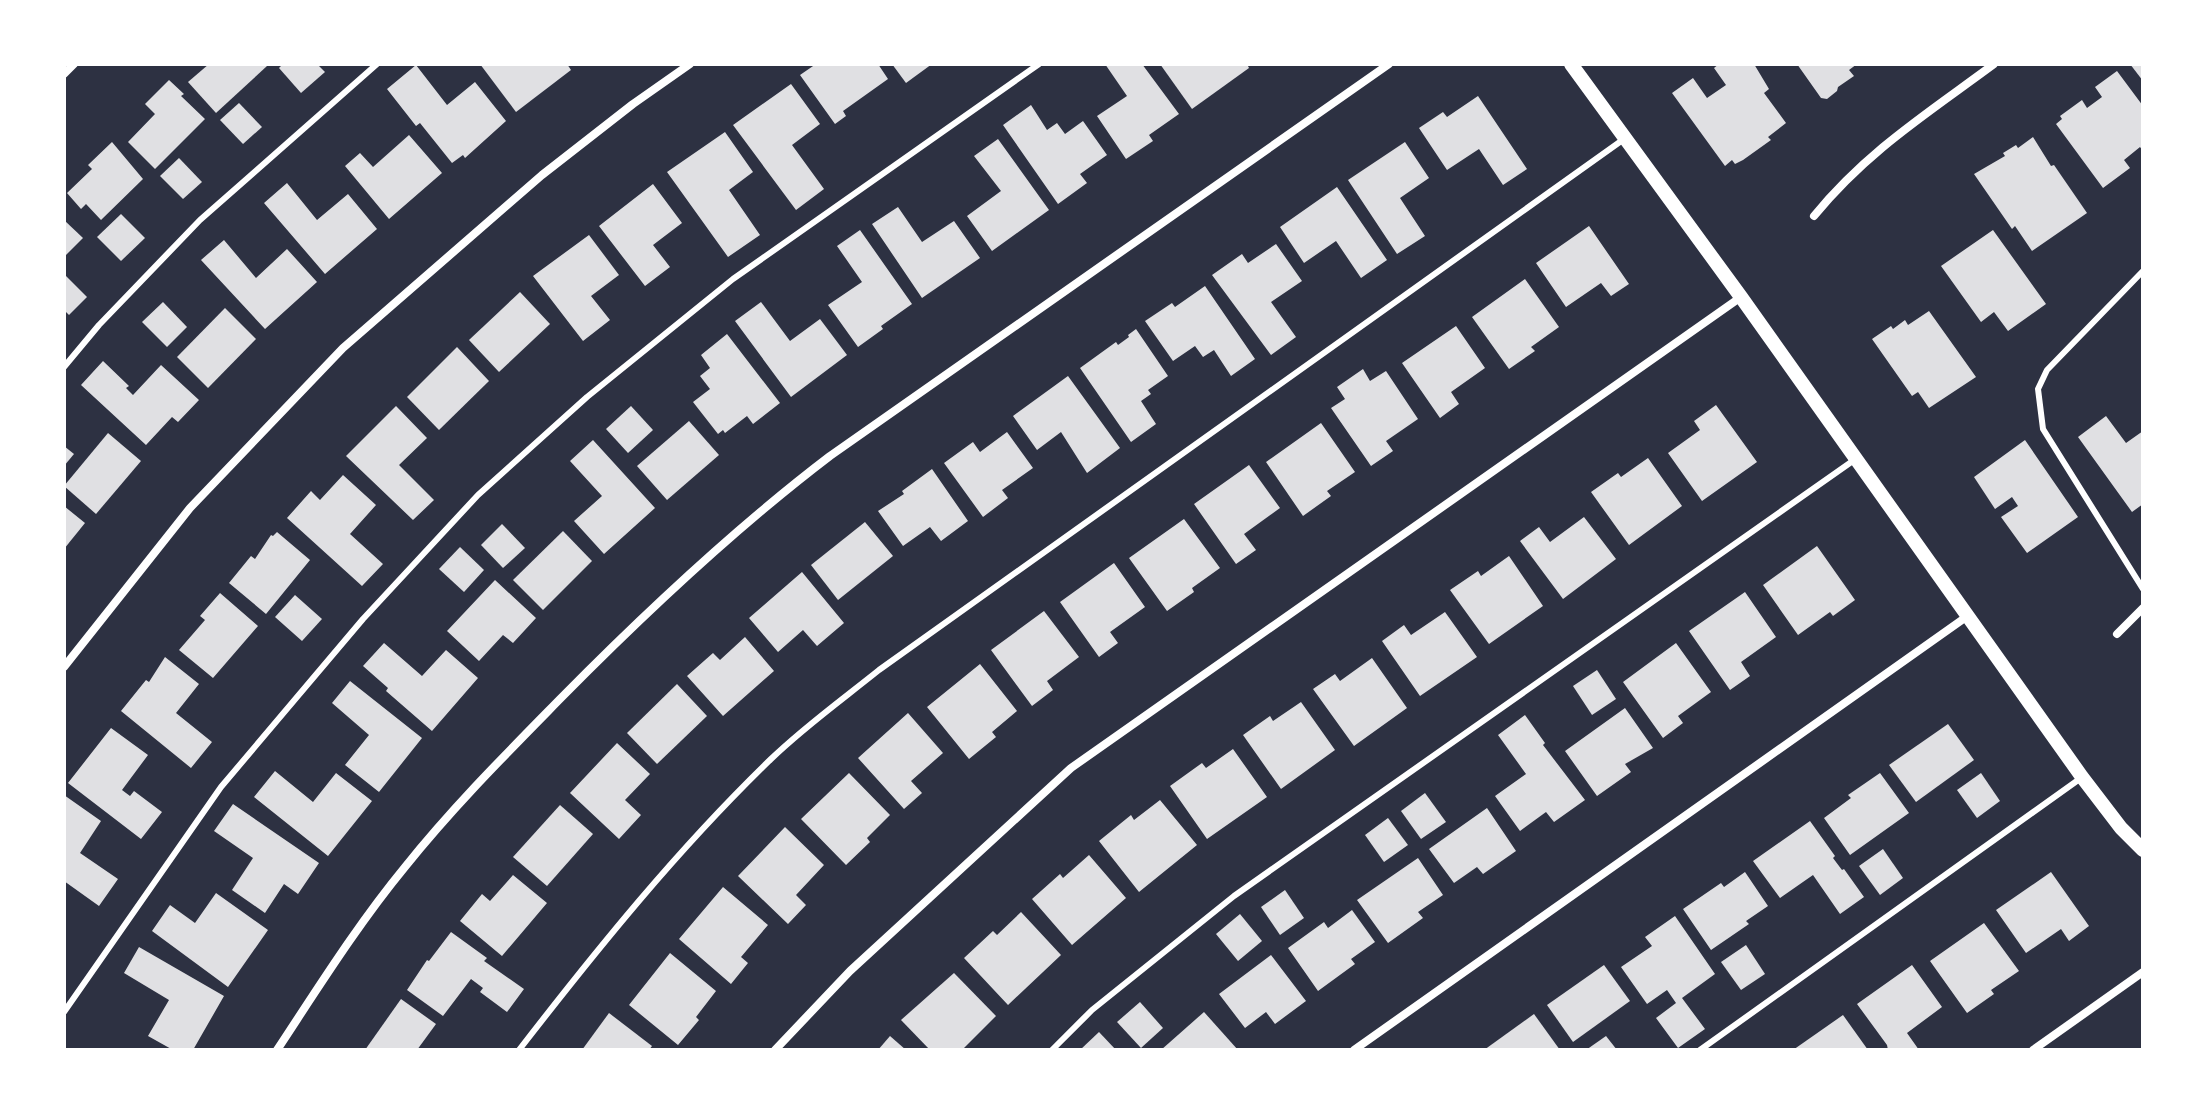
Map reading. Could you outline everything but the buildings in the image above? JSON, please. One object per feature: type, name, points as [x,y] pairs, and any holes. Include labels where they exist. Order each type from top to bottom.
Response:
[{"type":"street","points":[[64,74],[74,64]]},
{"type":"street","points":[[64,667],[190,508],[343,348],[542,175],[690,64]]},
{"type":"street","points":[[277,1050],[342,952],[404,868],[482,778],[610,648],[769,503],[830,456],[1389,64]]},
{"type":"street","points":[[1571,64],[1857,458],[2082,777],[2121,828],[2143,850]]},
{"type":"street","points":[[1814,216],[1838,187],[1876,151],[1994,64]]},
{"type":"street","points":[[775,1050],[850,971],[1071,768],[1741,297]]},
{"type":"street","points":[[2117,634],[2143,608]]},
{"type":"street","points":[[1354,1050],[1969,615]]},
{"type":"street","points":[[2033,1050],[2143,972]]},
{"type":"lane","points":[[64,367],[99,325],[200,220],[377,64]]},
{"type":"lane","points":[[64,1012],[221,787],[363,619],[478,495],[587,397],[733,279],[1039,64]]},
{"type":"lane","points":[[519,1050],[595,952],[689,842],[773,757],[867,679],[1625,138]]},
{"type":"lane","points":[[2143,271],[2047,370],[2038,389],[2043,429],[2143,589]]},
{"type":"lane","points":[[1052,1050],[1092,1010],[1234,896],[1857,458]]},
{"type":"lane","points":[[1700,1050],[2082,777]]}]
